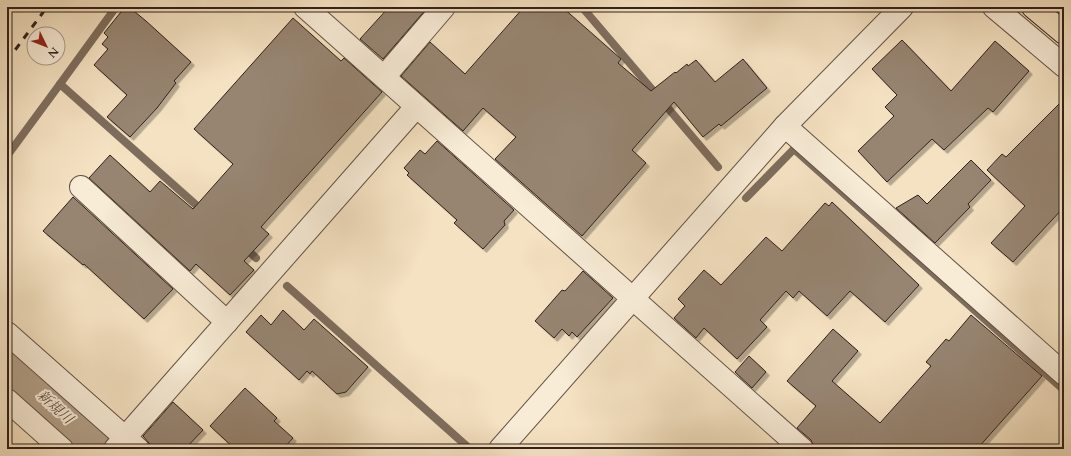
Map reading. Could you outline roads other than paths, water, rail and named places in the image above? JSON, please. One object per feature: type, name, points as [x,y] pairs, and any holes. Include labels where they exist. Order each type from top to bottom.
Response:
[{"type":"highway","points":[[1033,7],[1064,33]]},
{"type":"street","points":[[305,7],[802,449]]},
{"type":"street","points":[[384,77],[444,7]]},
{"type":"street","points":[[500,449],[786,126],[902,7]]},
{"type":"street","points":[[994,7],[1064,66]]},
{"type":"street","points":[[7,333],[125,444],[227,322],[416,107]]},
{"type":"street","points":[[786,126],[1064,374]]},
{"type":"street","points":[[81,187],[227,322]]},
{"type":"street","points":[[7,400],[62,449]]},
{"type":"waterway","points":[[60,84],[116,7]]},
{"type":"waterway","points":[[582,7],[718,167]]},
{"type":"waterway","points":[[7,156],[60,84],[204,212]]},
{"type":"waterway","points":[[746,198],[794,149],[1064,390]]},
{"type":"waterway","points":[[243,246],[256,258]]},
{"type":"waterway","points":[[287,286],[470,449]]},
{"type":"waterway","name":"新規川","points":[[7,364],[102,449]]},
{"type":"railway","points":[[7,22],[17,7]]},
{"type":"railway","points":[[7,61],[47,7]]}]
